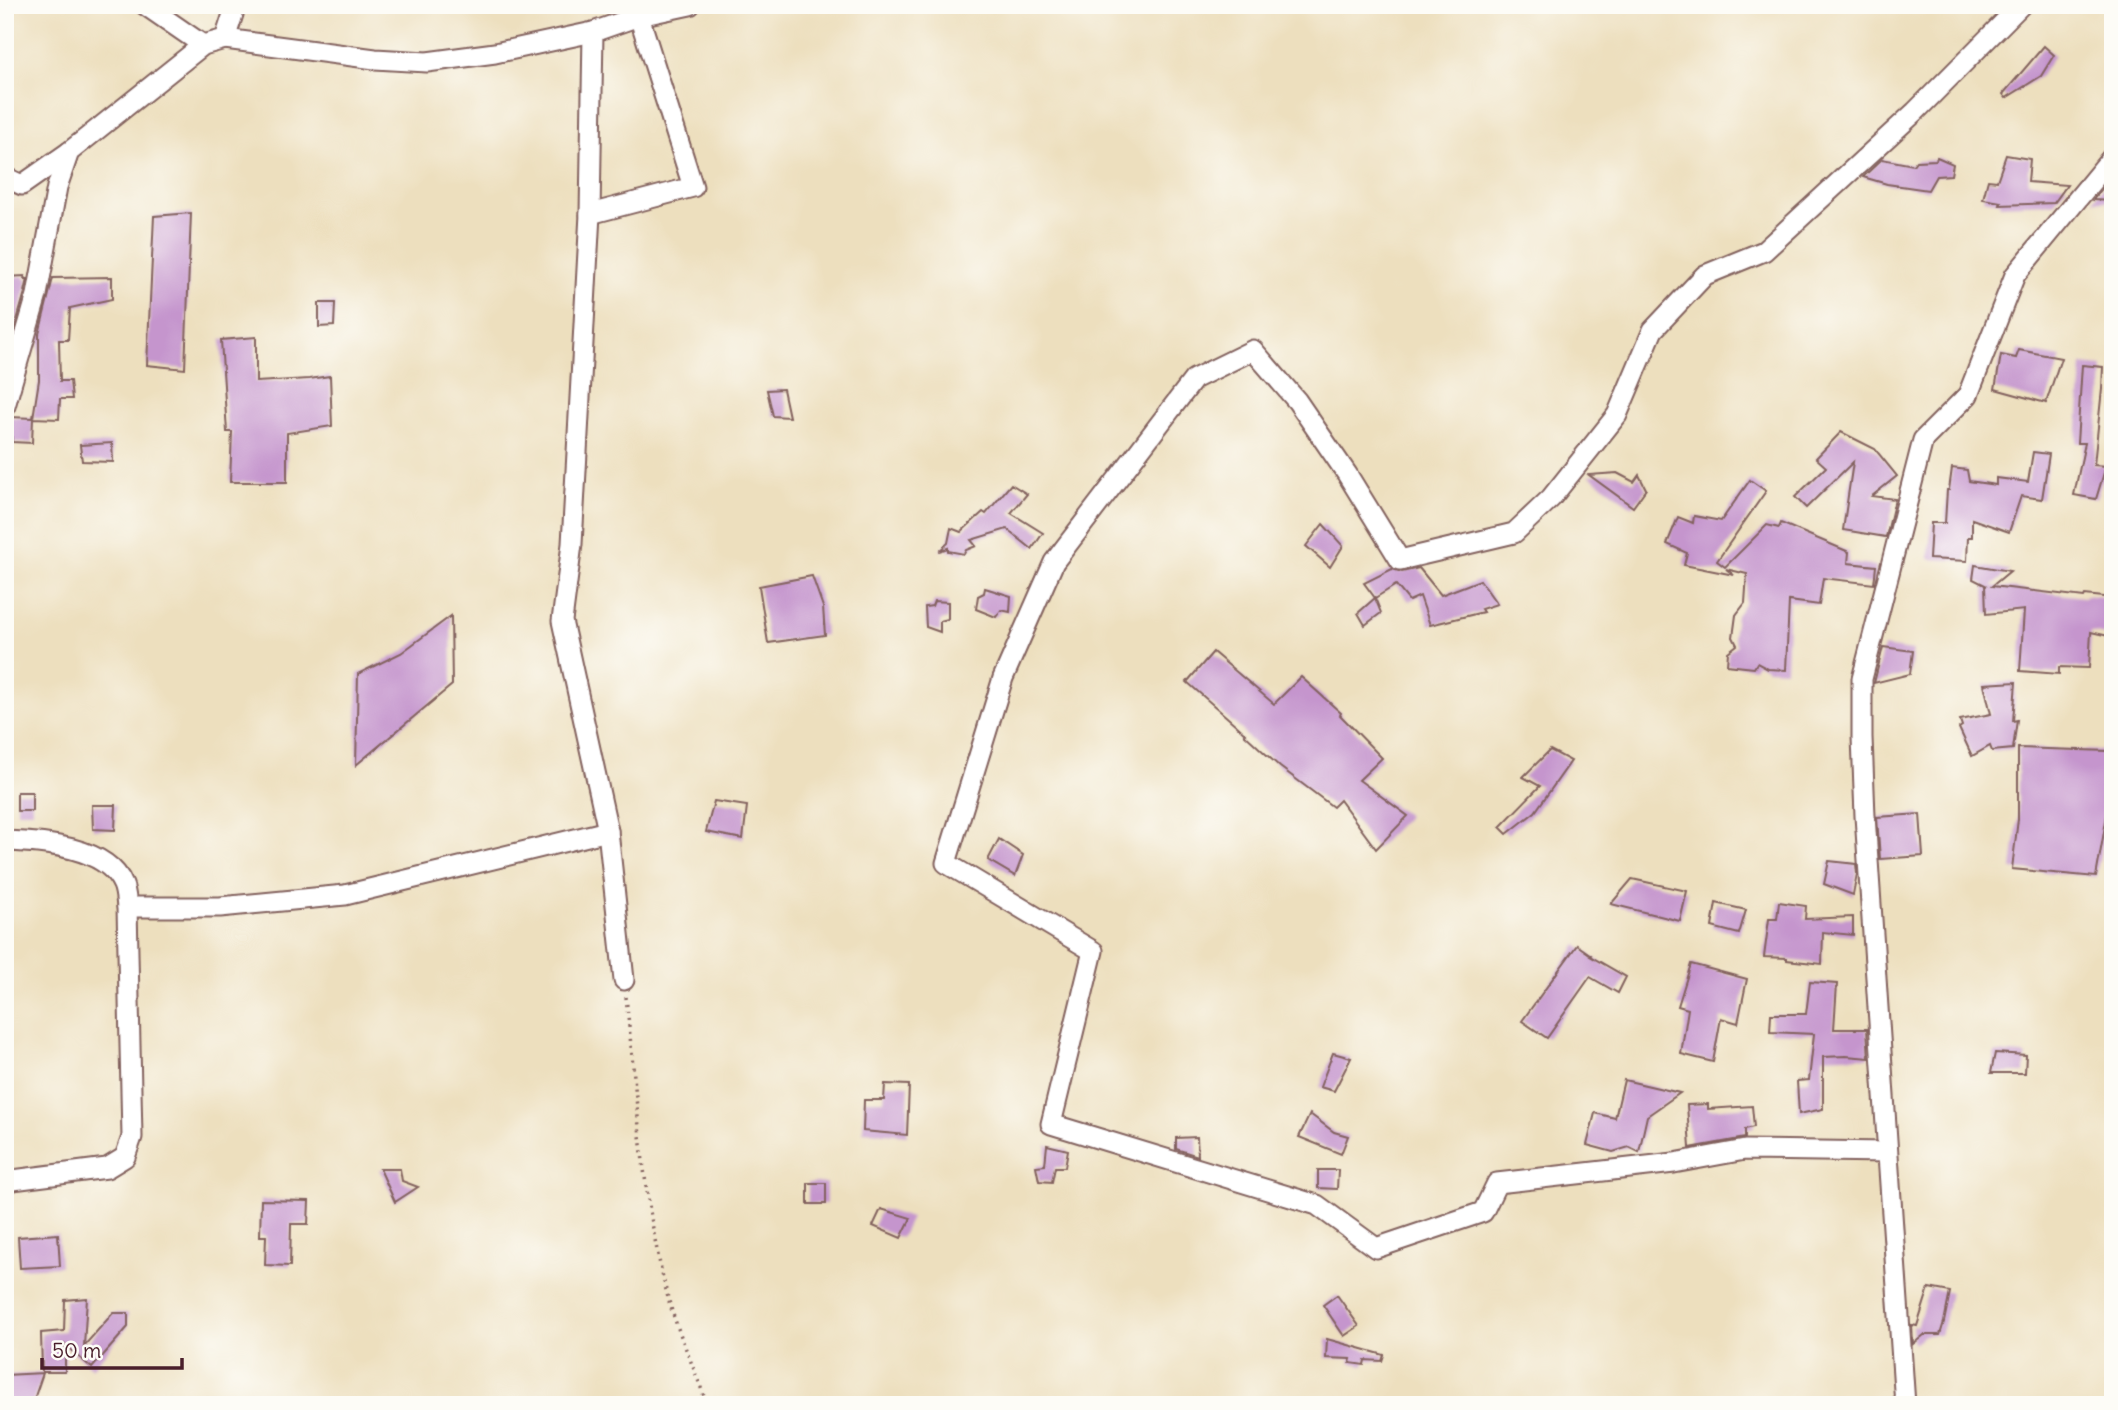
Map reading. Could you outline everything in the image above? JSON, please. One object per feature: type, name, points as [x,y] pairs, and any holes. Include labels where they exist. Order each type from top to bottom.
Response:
[{"type":"street","points":[[145,5],[204,45]]},
{"type":"street","points":[[225,39],[236,5]]},
{"type":"street","points":[[5,177],[22,185],[69,152],[204,45],[225,39],[427,62],[495,53],[593,32],[639,16],[690,5]]},
{"type":"street","points":[[1887,1152],[1745,1150],[1674,1163],[1497,1183],[1483,1212],[1376,1248],[1317,1205],[1051,1124],[1093,951],[946,863],[1003,678],[1054,562],[1194,379],[1253,350],[1297,401],[1347,474],[1400,560],[1514,533],[1551,498],[1617,415],[1654,330],[1705,275],[1764,251],[1914,112],[2021,5]]},
{"type":"street","points":[[590,214],[693,187],[639,16]]},
{"type":"street","points":[[593,32],[590,214],[572,544],[562,621],[608,831],[624,980]]},
{"type":"street","points":[[5,406],[37,295],[57,187],[69,152]]},
{"type":"street","points":[[1905,1405],[1865,803],[1862,679],[1923,440],[1968,395],[2015,275],[2113,156]]},
{"type":"street","points":[[127,907],[220,906],[345,895],[608,831]]},
{"type":"street","points":[[5,841],[74,848],[107,864],[123,884],[127,907],[132,1137],[125,1157],[107,1168],[5,1181]]},
{"type":"path","points":[[624,980],[645,1186],[654,1237],[667,1296],[707,1405]]},
{"type":"building","points":[[2044,46],[2054,55],[2041,76],[2006,98],[2003,94]]},
{"type":"building","points":[[2006,155],[2030,159],[2028,182],[2067,185],[2054,203],[2000,205],[2001,202],[1983,199],[1988,180],[1997,181]]},
{"type":"building","points":[[1937,157],[1953,164],[1951,175],[1936,176],[1928,190],[1887,184],[1863,177],[1882,159],[1913,165],[1916,161],[1936,160]]},
{"type":"building","points":[[2105,185],[2113,186],[2113,201],[2093,200]]},
{"type":"building","points":[[191,213],[185,369],[147,365],[154,216]]},
{"type":"building","points":[[25,276],[24,279],[28,279],[7,356],[5,277]]},
{"type":"building","points":[[112,277],[112,299],[70,308],[68,340],[59,340],[60,381],[70,381],[72,399],[60,399],[59,419],[33,418],[39,380],[39,334],[53,278]]},
{"type":"building","points":[[319,303],[335,303],[334,326],[319,327]]},
{"type":"building","points":[[256,337],[256,382],[330,376],[332,426],[287,433],[287,482],[230,482],[232,432],[227,432],[221,340]]},
{"type":"building","points":[[2019,350],[2061,358],[2046,403],[1995,389],[2001,355],[2016,358]]},
{"type":"building","points":[[2082,365],[2103,367],[2094,465],[2106,466],[2096,499],[2074,495],[2085,443],[2077,443]]},
{"type":"building","points":[[783,389],[789,417],[773,416],[767,390]]},
{"type":"building","points":[[10,417],[33,418],[32,443],[12,442]]},
{"type":"building","points":[[1841,432],[1875,449],[1897,476],[1872,496],[1895,499],[1886,537],[1843,530],[1853,462],[1806,508],[1795,497],[1826,467],[1816,458]]},
{"type":"building","points":[[112,443],[113,462],[82,461],[80,445]]},
{"type":"building","points":[[2033,452],[2049,454],[2042,499],[2021,496],[2009,532],[1972,519],[1972,537],[1968,537],[1967,561],[1929,559],[1931,523],[1945,523],[1947,490],[1952,468],[1967,470],[1969,481],[1996,485],[1996,478],[2028,482]]},
{"type":"building","points":[[1617,473],[1634,482],[1639,475],[1646,489],[1633,507],[1589,475]]},
{"type":"building","points":[[1750,480],[1766,491],[1717,561],[1725,567],[1767,525],[1779,528],[1781,523],[1849,552],[1848,563],[1876,566],[1874,584],[1823,578],[1819,605],[1789,601],[1786,670],[1768,669],[1757,663],[1754,668],[1727,665],[1728,652],[1737,645],[1733,637],[1736,615],[1745,603],[1747,574],[1726,569],[1734,575],[1684,565],[1687,553],[1667,544],[1678,517],[1693,523],[1694,516],[1721,521]]},
{"type":"building","points":[[1011,484],[1027,494],[1011,513],[1043,533],[1032,549],[1007,529],[971,540],[976,546],[966,550],[964,554],[948,551],[948,548],[939,551],[948,543],[951,528],[961,532],[983,512],[986,514]]},
{"type":"building","points":[[1323,524],[1343,546],[1330,567],[1306,546]]},
{"type":"building","points":[[1975,565],[2010,571],[1992,586],[2113,598],[2113,637],[2091,632],[2089,668],[2059,667],[2059,674],[2020,671],[2024,610],[1986,614],[1985,585],[1973,579]]},
{"type":"building","points":[[1419,568],[1441,595],[1480,580],[1497,604],[1481,609],[1483,612],[1430,625],[1420,596],[1409,601],[1396,585],[1375,598],[1364,583],[1392,569],[1402,572]]},
{"type":"building","points":[[812,576],[823,607],[825,635],[768,643],[759,586]]},
{"type":"building","points":[[985,588],[1011,596],[1010,612],[1001,610],[996,617],[976,609],[978,596],[984,593]]},
{"type":"building","points":[[1375,598],[1381,613],[1365,625],[1358,613]]},
{"type":"building","points":[[934,601],[948,602],[948,619],[940,621],[940,632],[926,627],[925,607],[932,606]]},
{"type":"building","points":[[451,616],[452,685],[356,765],[358,674],[401,653]]},
{"type":"building","points":[[1883,647],[1913,651],[1910,674],[1874,683]]},
{"type":"building","points":[[1213,652],[1274,704],[1301,677],[1341,713],[1382,758],[1359,780],[1408,816],[1376,849],[1340,800],[1333,807],[1280,767],[1187,682]]},
{"type":"building","points":[[2016,682],[2013,721],[2017,720],[2013,749],[1992,751],[1990,746],[1972,756],[1959,728],[1962,726],[1960,720],[1991,714],[1984,684]]},
{"type":"building","points":[[2018,748],[2109,751],[2107,815],[2096,877],[2012,869],[2018,819]]},
{"type":"building","points":[[1550,750],[1571,761],[1535,812],[1507,834],[1500,827],[1540,786],[1523,777]]},
{"type":"building","points":[[17,792],[32,792],[32,811],[17,811]]},
{"type":"building","points":[[714,801],[747,806],[743,839],[706,832]]},
{"type":"building","points":[[92,805],[116,805],[115,830],[93,829]]},
{"type":"building","points":[[1920,814],[1923,856],[1880,859],[1877,817]]},
{"type":"building","points":[[999,839],[1023,855],[1015,876],[988,860]]},
{"type":"building","points":[[1829,861],[1856,864],[1853,895],[1824,884]]},
{"type":"building","points":[[1632,879],[1687,891],[1680,921],[1611,904]]},
{"type":"building","points":[[1779,902],[1806,906],[1805,919],[1853,917],[1853,935],[1823,932],[1822,964],[1764,957],[1769,919],[1777,919]]},
{"type":"building","points":[[1716,903],[1746,910],[1739,934],[1712,927]]},
{"type":"building","points":[[1577,945],[1590,956],[1626,977],[1618,993],[1590,977],[1547,1038],[1522,1021]]},
{"type":"building","points":[[1691,964],[1747,979],[1738,1023],[1721,1018],[1713,1062],[1681,1054],[1688,1009],[1678,1006]]},
{"type":"building","points":[[1810,982],[1837,984],[1834,1029],[1867,1029],[1869,1058],[1823,1057],[1823,1109],[1799,1114],[1797,1081],[1809,1080],[1814,1034],[1770,1032],[1771,1014],[1806,1014]]},
{"type":"building","points":[[1333,1053],[1351,1058],[1334,1091],[1320,1087]]},
{"type":"building","points":[[1995,1053],[2026,1055],[2025,1073],[1991,1073]]},
{"type":"building","points":[[1624,1080],[1680,1093],[1647,1116],[1639,1152],[1629,1147],[1613,1152],[1587,1145],[1595,1113],[1615,1118]]},
{"type":"building","points":[[885,1084],[909,1085],[907,1135],[863,1131],[864,1100],[884,1100]]},
{"type":"building","points":[[1708,1104],[1708,1109],[1752,1106],[1754,1127],[1745,1129],[1745,1138],[1690,1148],[1687,1105]]},
{"type":"building","points":[[1310,1114],[1334,1132],[1348,1136],[1341,1154],[1299,1137]]},
{"type":"building","points":[[1197,1137],[1198,1156],[1176,1149],[1176,1138]]},
{"type":"building","points":[[1047,1145],[1068,1150],[1065,1167],[1055,1167],[1052,1182],[1039,1181],[1036,1166],[1045,1165]]},
{"type":"building","points":[[380,1169],[400,1169],[402,1181],[418,1187],[395,1202]]},
{"type":"building","points":[[1318,1170],[1338,1170],[1337,1189],[1318,1188]]},
{"type":"building","points":[[808,1183],[826,1183],[826,1204],[808,1204]]},
{"type":"building","points":[[261,1200],[309,1201],[308,1224],[291,1224],[290,1266],[265,1265],[266,1236],[260,1236]]},
{"type":"building","points":[[881,1209],[911,1218],[901,1238],[873,1226]]},
{"type":"building","points":[[58,1234],[60,1266],[20,1268],[18,1237]]},
{"type":"building","points":[[1929,1288],[1950,1292],[1944,1322],[1940,1335],[1924,1335],[1913,1344],[1912,1325],[1917,1326]]},
{"type":"building","points":[[1337,1295],[1359,1326],[1344,1336],[1323,1305]]},
{"type":"building","points":[[87,1298],[84,1346],[113,1313],[128,1313],[128,1327],[92,1368],[65,1345],[65,1372],[42,1372],[41,1333],[64,1331],[65,1300]]},
{"type":"building","points":[[1327,1339],[1384,1355],[1382,1361],[1365,1360],[1364,1365],[1350,1363],[1351,1359],[1326,1358]]},
{"type":"building","points":[[43,1373],[32,1405],[5,1405],[5,1375]]}]
